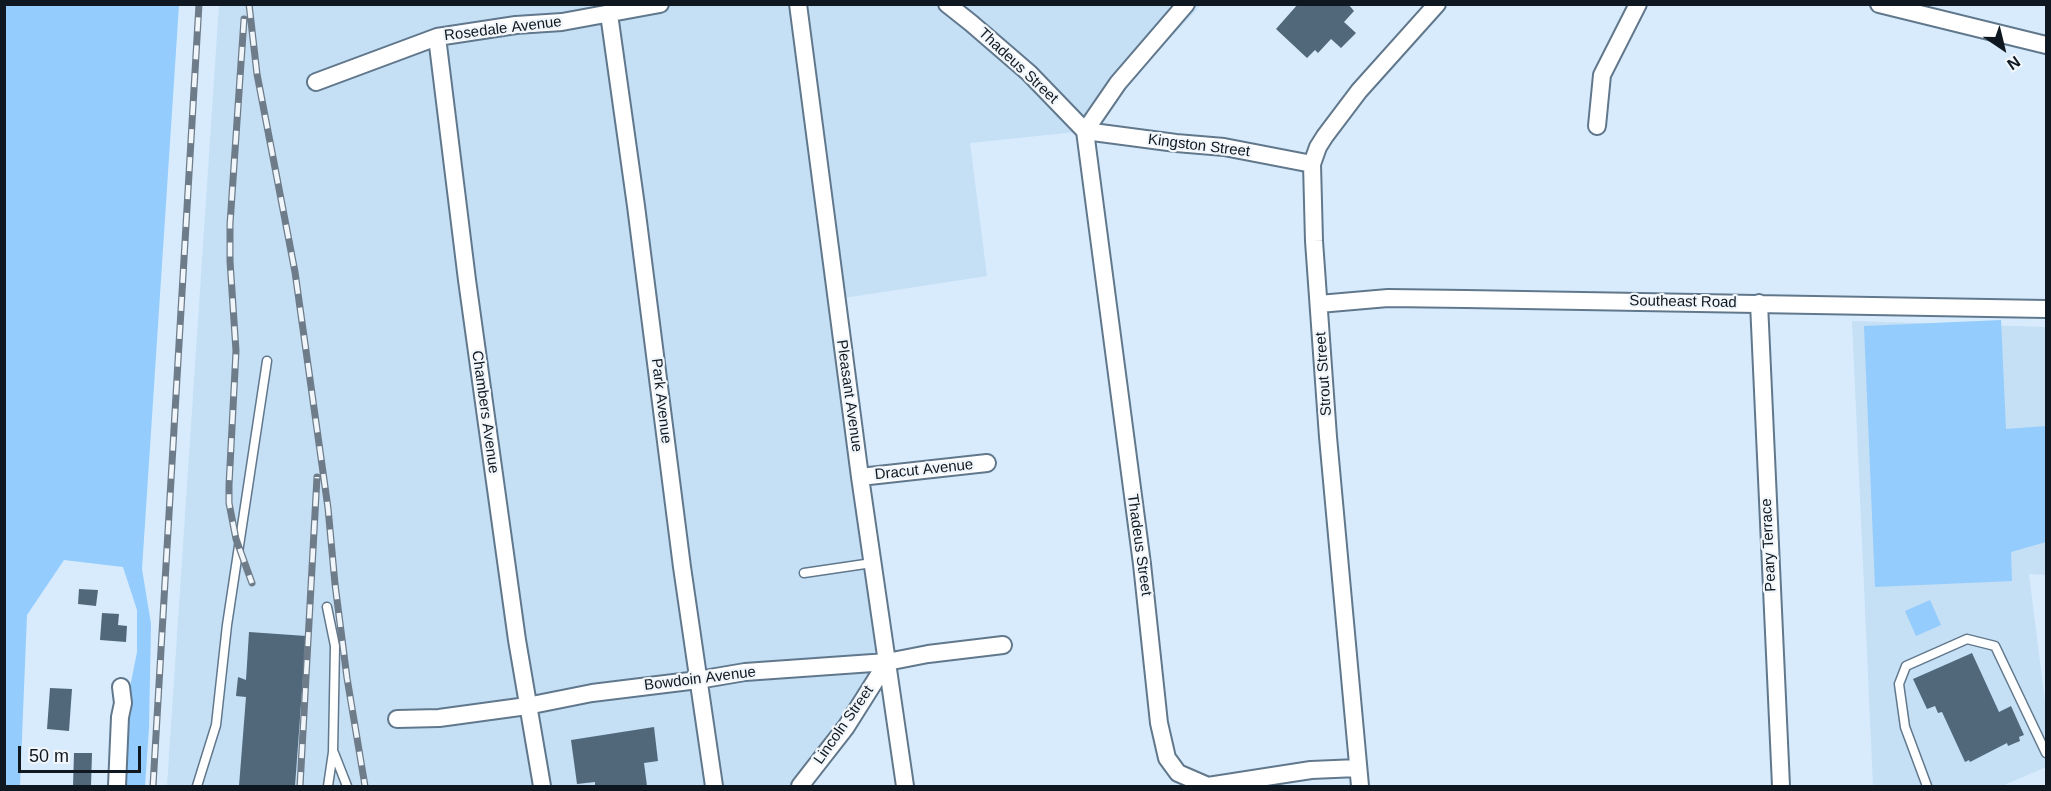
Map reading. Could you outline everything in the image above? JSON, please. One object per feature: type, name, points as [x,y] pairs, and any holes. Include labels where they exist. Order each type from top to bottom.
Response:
[{"type":"street","name":"Rosedale Avenue","points":[[316,81],[437,37],[608,9],[660,4]]},
{"type":"street","name":"Pleasant Avenue","points":[[798,4],[860,477],[904,786]]},
{"type":"street","name":"Thadeus Street","points":[[947,4],[1029,73],[1085,131],[1142,564],[1159,723],[1167,758],[1178,773],[1208,786],[1311,770],[1358,768]]},
{"type":"street","points":[[1085,131],[1118,83],[1186,4]]},
{"type":"street","name":"Strout Street","points":[[1360,786],[1329,449],[1314,241],[1312,164],[1325,136],[1359,91],[1437,4]]},
{"type":"street","points":[[1597,126],[1602,75],[1638,4]]},
{"type":"street","points":[[1879,4],[2046,45]]},
{"type":"street","name":"Park Avenue","points":[[608,9],[714,786]]},
{"type":"street","name":"Chambers Avenue","points":[[437,37],[469,291],[527,706],[542,786]]},
{"type":"street","name":"Kingston Street","points":[[1085,131],[1224,147],[1312,164]]},
{"type":"street","name":"Southeast Road","points":[[1319,304],[1388,298],[2046,309]]},
{"type":"street","name":"Peary Terrace","points":[[1759,303],[1781,786]]},
{"type":"street","name":"Dracut Avenue","points":[[860,477],[987,463]]},
{"type":"street","name":"Bowdoin Avenue","points":[[397,719],[439,718],[527,706],[592,693],[745,672],[887,662],[928,654],[1003,645]]},
{"type":"street","name":"Lincoln Street","points":[[800,786],[846,727],[887,662]]},
{"type":"street","points":[[117,786],[120,717],[123,703],[121,687]]},
{"type":"lane","points":[[197,786],[216,725],[227,625],[267,361]]},
{"type":"lane","points":[[804,573],[873,563]]},
{"type":"lane","points":[[327,607],[335,646],[333,752],[328,786]]},
{"type":"lane","points":[[1927,786],[1905,727],[1899,684],[1906,666],[1967,639],[1995,646],[2046,753]]},
{"type":"lane","points":[[333,752],[347,786]]},
{"type":"shaded area","points":[[5,5],[179,5],[142,569],[151,624],[149,728],[145,786],[124,786],[130,687],[137,652],[137,610],[123,567],[64,560],[27,615],[20,786],[5,786]]},
{"type":"shaded area","points":[[219,5],[1201,5],[1085,131],[970,143],[987,276],[837,299],[887,662],[800,786],[167,786]]},
{"type":"shaded area","points":[[2001,320],[2006,429],[2046,426],[2046,542],[2011,552],[2012,581],[1875,587],[1864,326]]},
{"type":"shaded area","points":[[1852,321],[2046,327],[2046,575],[2029,574],[2046,710],[2046,767],[2002,786],[1873,786]]},
{"type":"shaded area","points":[[1930,600],[1941,625],[1916,636],[1905,611]]},
{"type":"building","points":[[1298,4],[1348,4],[1354,11],[1344,22],[1356,33],[1341,48],[1331,39],[1318,53],[1315,50],[1307,58],[1276,29]]},
{"type":"building","points":[[79,589],[98,590],[96,606],[78,604]]},
{"type":"building","points":[[102,613],[119,614],[118,625],[127,626],[126,642],[100,640]]},
{"type":"building","points":[[249,632],[306,636],[295,786],[239,786],[246,697],[236,696],[238,677],[246,680]]},
{"type":"building","points":[[1972,653],[1999,712],[2011,706],[2024,735],[2019,737],[2020,741],[2008,746],[2007,743],[1970,762],[1969,760],[1965,762],[1942,712],[1938,713],[1935,706],[1927,709],[1913,679]]},
{"type":"building","points":[[50,688],[72,689],[69,731],[47,729]]},
{"type":"building","points":[[654,727],[658,761],[644,763],[647,786],[595,786],[595,782],[577,784],[571,740]]},
{"type":"building","points":[[74,753],[92,753],[91,786],[73,786]]},
{"type":"railway","points":[[153,786],[199,4]]},
{"type":"railway","points":[[249,4],[257,74],[295,272],[328,508],[347,678],[365,786]]},
{"type":"railway","points":[[244,19],[230,224],[236,351],[229,503],[236,539],[252,583]]},
{"type":"railway","points":[[300,786],[317,477]]}]
